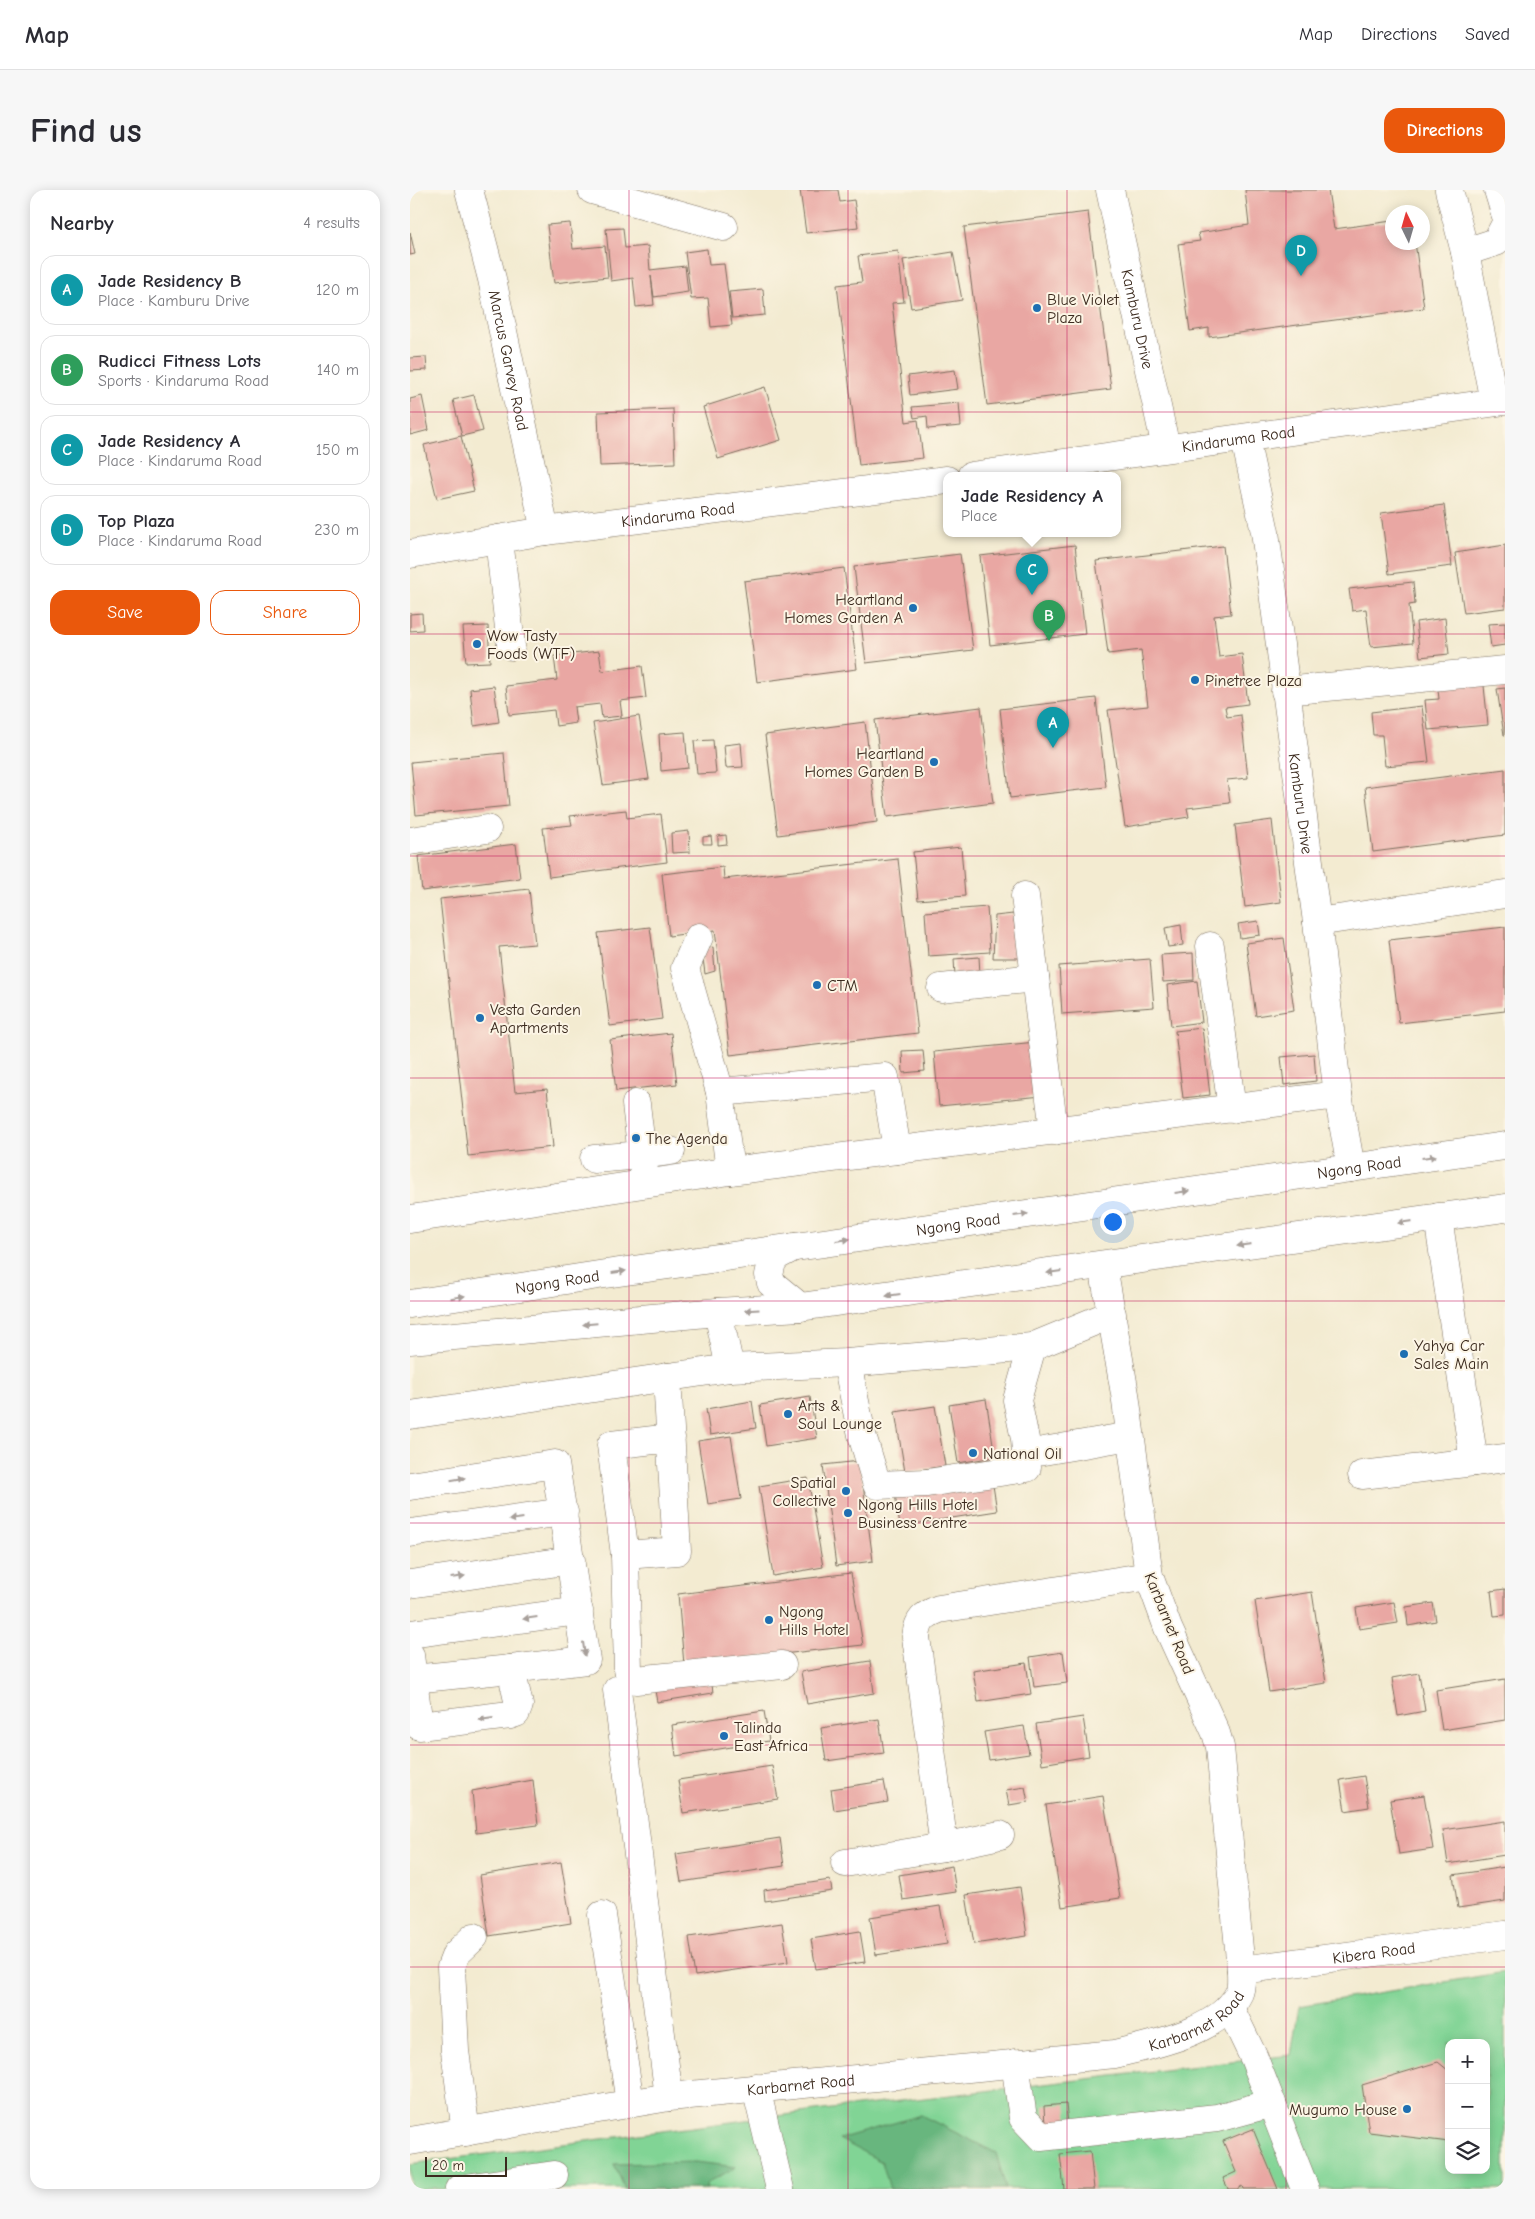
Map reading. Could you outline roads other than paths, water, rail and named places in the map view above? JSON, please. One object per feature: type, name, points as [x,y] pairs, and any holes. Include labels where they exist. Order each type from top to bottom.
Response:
[{"type":"street","name":"Marcus Garvey Road","points":[[469,190],[492,279],[545,531]]},
{"type":"street","points":[[592,190],[724,227]]},
{"type":"street","name":"Kamburu Drive","points":[[1110,190],[1166,448]]},
{"type":"street","points":[[1449,190],[1499,402]]},
{"type":"street","points":[[1498,190],[1505,213]]},
{"type":"street","points":[[1465,252],[1496,242],[1505,225]]},
{"type":"street","name":"Kindaruma Road","points":[[999,472],[1499,402]]},
{"type":"street","name":"Kamburu Drive","points":[[1245,439],[1265,532],[1317,922],[1338,1096],[1351,1168]]},
{"type":"street","name":"Kindaruma Road","points":[[410,554],[545,531],[943,481]]},
{"type":"street","points":[[498,539],[511,646]]},
{"type":"street","points":[[1285,691],[1505,670]]},
{"type":"street","points":[[410,841],[487,829]]},
{"type":"street","points":[[1317,922],[1505,894]]},
{"type":"street","points":[[1025,896],[1054,1131]]},
{"type":"street","points":[[699,937],[685,968],[720,1092],[730,1171]]},
{"type":"street","points":[[1210,946],[1232,1109]]},
{"type":"street","points":[[941,988],[1035,978]]},
{"type":"street","points":[[720,1092],[885,1077],[897,1150]]},
{"type":"street","points":[[410,1219],[730,1171],[1338,1096]]},
{"type":"street","points":[[636,1104],[645,1184]]},
{"type":"street","name":"Ngong Road","points":[[410,1304],[605,1274],[1505,1146]]},
{"type":"street","points":[[594,1159],[671,1152]]},
{"type":"street","points":[[410,1340],[718,1312],[800,1307],[1505,1208]]},
{"type":"street","points":[[1438,1217],[1474,1462]]},
{"type":"street","points":[[794,1247],[777,1256],[772,1262],[769,1275],[771,1282],[800,1307]]},
{"type":"street","name":"Karbarnet Road","points":[[410,2141],[669,2097],[1115,2054],[1151,2045],[1215,2021],[1230,2008],[1240,1991],[1241,1970],[1220,1747],[1216,1733],[1168,1628],[1149,1576],[1112,1314],[1102,1266]]},
{"type":"street","points":[[718,1312],[730,1368]]},
{"type":"street","points":[[410,1415],[730,1368],[847,1363],[1032,1347],[1112,1314]]},
{"type":"street","points":[[847,1363],[862,1435],[877,1485],[927,1483],[1027,1468],[1016,1400],[1032,1347]]},
{"type":"street","points":[[625,1556],[676,1551],[667,1377]]},
{"type":"street","points":[[1026,1454],[1130,1436]]},
{"type":"street","points":[[671,1438],[610,1445],[625,1556],[628,1670],[636,1680],[782,1665]]},
{"type":"street","points":[[1362,1475],[1505,1458]]},
{"type":"street","points":[[410,1486],[555,1464],[586,1660],[511,1670],[412,1667],[415,1728],[503,1717],[516,1713],[518,1706],[511,1670]]},
{"type":"street","points":[[410,1533],[564,1512]]},
{"type":"street","points":[[410,1584],[571,1560]]},
{"type":"street","points":[[944,1847],[916,1637],[918,1624],[928,1614],[939,1609],[1149,1576]]},
{"type":"street","points":[[410,1634],[578,1611]]},
{"type":"street","points":[[617,1690],[669,2097]]},
{"type":"street","points":[[845,1863],[944,1847],[1000,1835]]},
{"type":"street","points":[[602,1915],[630,2103]]},
{"type":"street","name":"Kibera Road","points":[[1241,1970],[1505,1935]]},
{"type":"street","points":[[466,2132],[455,2051],[451,1968],[456,1954],[474,1938]]},
{"type":"street","points":[[1230,2008],[1254,2058],[1305,2189]]},
{"type":"street","points":[[1015,2063],[1023,2118],[1041,2137],[1217,2118],[1272,2103]]},
{"type":"street","points":[[756,2088],[780,2189]]},
{"type":"street","points":[[458,2189],[554,2175]]},
{"type":"place","name":"Top Plaza","points":[[1301,276]]},
{"type":"place","name":"Blue Violet Plaza","points":[[1037,308]]},
{"type":"place","name":"Jade Residency A","points":[[1032,595]]},
{"type":"place","name":"Heartland Homes Garden A","points":[[913,608]]},
{"type":"place","name":"Rudicci Fitness Lots","points":[[1049,641]]},
{"type":"place","name":"Wow Tasty Foods (WTF)","points":[[477,644]]},
{"type":"place","name":"Pinetree Plaza","points":[[1195,680]]},
{"type":"place","name":"Jade Residency B","points":[[1053,748]]},
{"type":"place","name":"Heartland Homes Garden B","points":[[934,762]]},
{"type":"place","name":"CTM","points":[[817,985]]},
{"type":"place","name":"Vesta Garden Apartments","points":[[480,1018]]},
{"type":"place","name":"The Agenda","points":[[636,1138]]},
{"type":"place","name":"Yahya Car Sales Main","points":[[1404,1354]]},
{"type":"place","name":"Arts & Soul Lounge","points":[[788,1414]]},
{"type":"place","name":"National Oil","points":[[973,1453]]},
{"type":"place","name":"Spatial Collective","points":[[846,1491]]},
{"type":"place","name":"Ngong Hills Hotel Business Centre","points":[[848,1513]]},
{"type":"place","name":"Ngong Hills Hotel","points":[[769,1620]]},
{"type":"place","name":"Talinda East Africa","points":[[724,1736]]},
{"type":"place","name":"Mugumo House","points":[[1407,2109]]}]
